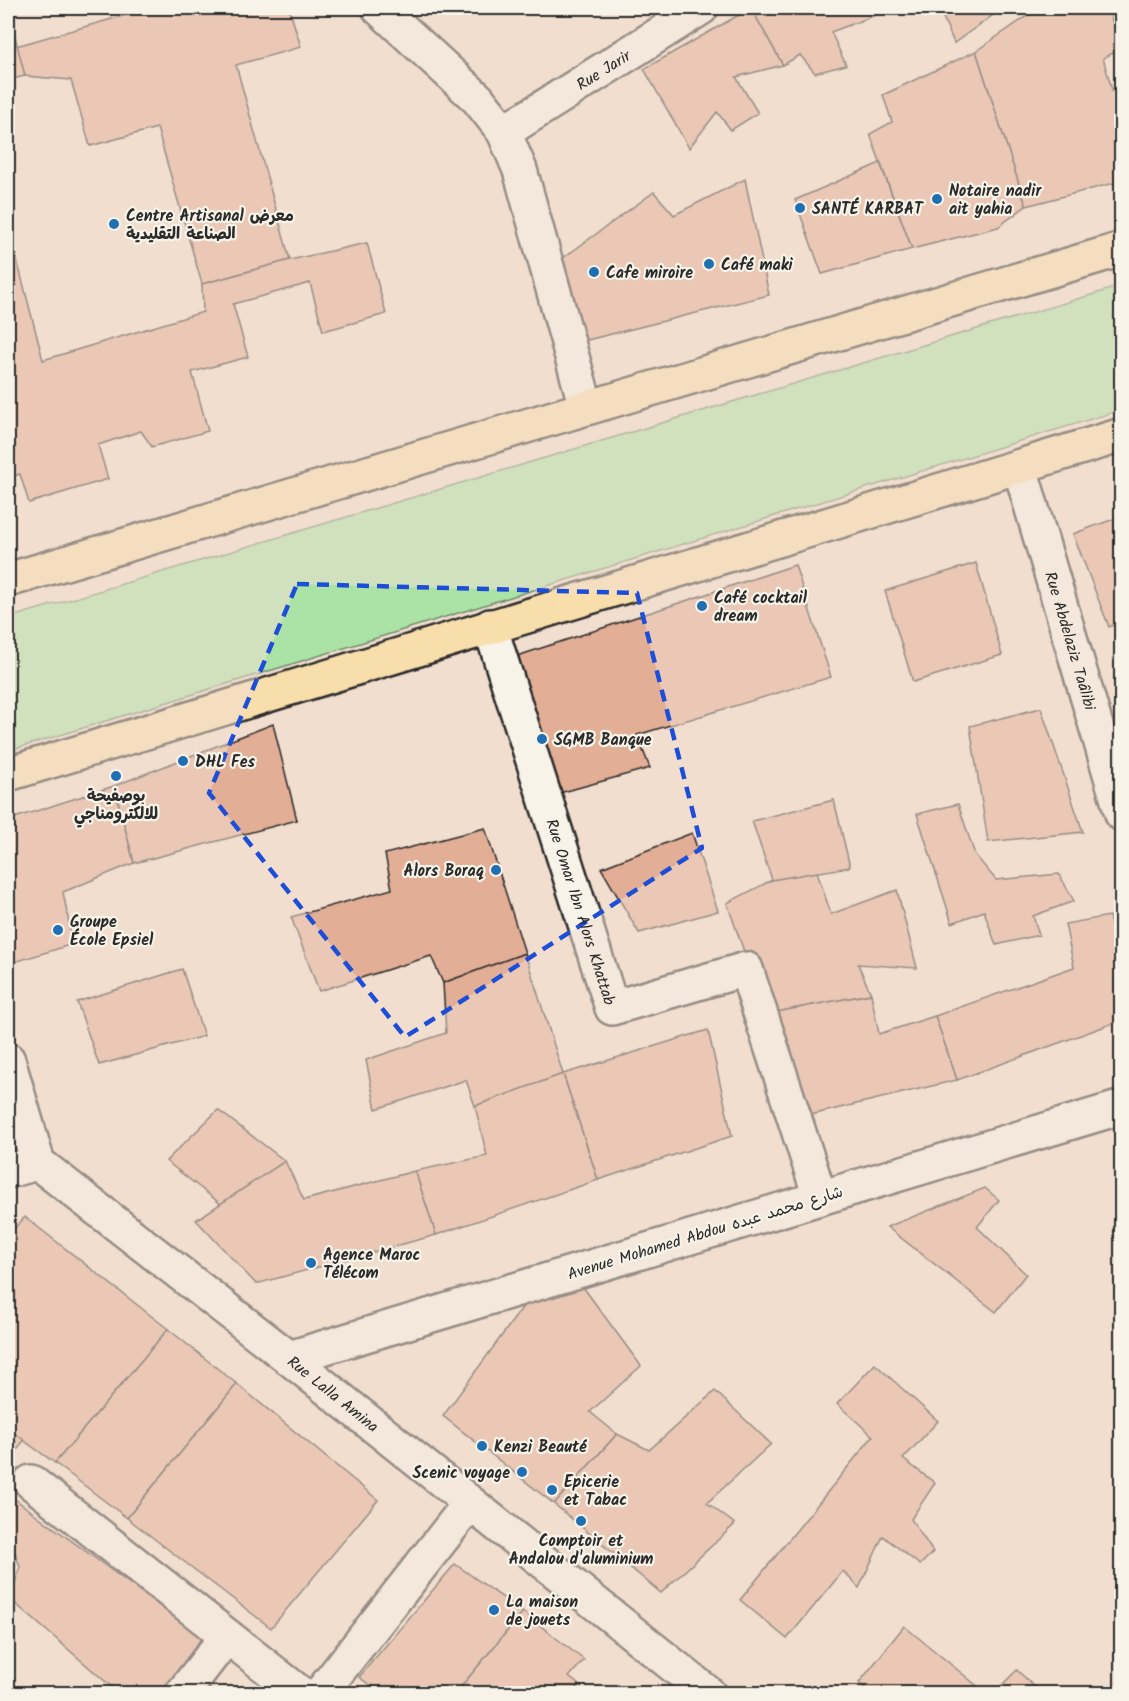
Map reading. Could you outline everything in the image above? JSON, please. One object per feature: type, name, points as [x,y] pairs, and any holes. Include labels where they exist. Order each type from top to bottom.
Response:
[{"type":"main road","points":[[8,580],[1122,249]]},
{"type":"main road","points":[[8,774],[490,626],[1020,468],[1122,435]]},
{"type":"street","points":[[379,8],[478,99],[504,132],[520,171],[586,407]]},
{"type":"street","name":"Rue Jarir","points":[[504,132],[701,8]]},
{"type":"street","name":"Rue Abdelaziz Taâlibi","points":[[1020,468],[1122,814]]},
{"type":"street","name":"Rue Omar Ibn Alors Khattab","points":[[490,626],[612,1008],[746,969],[820,1197]]},
{"type":"street","name":"Rue Lalla Amina","points":[[8,1060],[23,1167],[289,1358],[709,1694]]},
{"type":"street","name":"Avenue Mohamed Abdou شارع محمد عبده","points":[[289,1358],[1122,1107]]},
{"type":"street","points":[[32,1482],[301,1694]]},
{"type":"street","points":[[320,1694],[470,1503]]},
{"type":"street","points":[[182,1694],[227,1636]]},
{"type":"highlighted area","points":[[297,584],[637,593],[702,848],[405,1037],[209,793]]},
{"type":"green space","points":[[1121,286],[1121,410],[8,751],[8,618]]},
{"type":"building","points":[[136,8],[289,8],[301,47],[236,65],[290,260],[202,284],[157,128],[90,146],[71,80],[25,76],[16,46],[137,12]]},
{"type":"building","points":[[751,8],[783,65],[736,77],[758,113],[731,130],[717,112],[689,148],[644,69]]},
{"type":"building","points":[[751,8],[871,8],[876,15],[831,32],[846,65],[815,73],[800,55],[783,65]]},
{"type":"building","points":[[939,8],[1003,8],[954,43]]},
{"type":"building","points":[[1039,8],[1108,8],[1121,49],[1103,58],[1122,125],[1122,181],[1026,206],[976,51]]},
{"type":"building","points":[[8,9],[25,76],[8,80]]},
{"type":"building","points":[[976,51],[1026,206],[998,227],[912,249],[870,134],[892,122],[883,95]]},
{"type":"building","points":[[880,163],[912,249],[822,274],[795,200]]},
{"type":"building","points":[[745,179],[769,295],[579,342],[559,261],[654,192],[674,215]]},
{"type":"building","points":[[8,225],[43,360],[203,312],[202,284],[290,260],[367,243],[386,314],[323,331],[310,283],[233,304],[248,357],[192,372],[208,431],[152,447],[141,431],[98,445],[108,479],[29,503],[20,474],[8,478]]},
{"type":"building","points":[[1122,516],[1122,621],[1109,627],[1073,534]]},
{"type":"building","points":[[976,563],[1002,655],[913,682],[885,591]]},
{"type":"building","points":[[795,565],[831,677],[637,735],[650,768],[552,795],[508,659]]},
{"type":"building","points":[[1041,708],[1083,832],[988,842],[970,726]]},
{"type":"building","points":[[273,724],[297,820],[134,863],[114,786]]},
{"type":"building","points":[[114,786],[134,863],[63,892],[73,944],[8,964],[8,820]]},
{"type":"building","points":[[834,800],[850,867],[772,880],[752,821]]},
{"type":"building","points":[[958,804],[975,855],[996,880],[1059,874],[1074,901],[1033,916],[1039,935],[996,945],[984,911],[952,923],[917,814]]},
{"type":"building","points":[[485,828],[525,953],[443,983],[431,956],[319,991],[291,917],[392,889],[385,854]]},
{"type":"building","points":[[692,833],[718,911],[639,933],[601,868]]},
{"type":"building","points":[[817,872],[831,914],[897,890],[917,968],[858,964],[871,994],[766,1014],[727,903],[772,880]]},
{"type":"building","points":[[1109,916],[1122,971],[1122,1020],[957,1080],[935,1016],[1074,967],[1065,924]]},
{"type":"building","points":[[525,953],[563,1074],[475,1106],[466,1080],[376,1109],[366,1060],[446,1033],[443,983]]},
{"type":"building","points":[[182,969],[204,1036],[99,1065],[77,1002]]},
{"type":"building","points":[[871,994],[879,1034],[935,1016],[957,1080],[802,1117],[766,1014]]},
{"type":"building","points":[[708,1030],[732,1136],[598,1180],[563,1074]]},
{"type":"building","points":[[563,1074],[598,1180],[436,1235],[415,1171],[487,1156],[475,1106]]},
{"type":"building","points":[[218,1110],[285,1161],[221,1204],[166,1161]]},
{"type":"building","points":[[285,1161],[304,1200],[415,1171],[436,1235],[256,1284],[196,1220]]},
{"type":"building","points":[[985,1188],[999,1200],[977,1227],[1026,1274],[996,1312],[887,1227]]},
{"type":"building","points":[[25,1217],[168,1329],[55,1463],[8,1429],[8,1235]]},
{"type":"building","points":[[575,1276],[641,1366],[590,1412],[617,1434],[554,1504],[443,1416],[538,1286]]},
{"type":"building","points":[[168,1329],[237,1384],[127,1518],[55,1463]]},
{"type":"building","points":[[875,1364],[938,1421],[903,1459],[935,1483],[911,1519],[933,1552],[920,1565],[883,1536],[859,1588],[843,1571],[787,1639],[740,1600],[873,1436],[837,1404]]},
{"type":"building","points":[[237,1384],[378,1500],[271,1628],[127,1518]]},
{"type":"building","points":[[715,1391],[771,1444],[707,1503],[735,1524],[661,1593],[554,1504],[617,1434],[649,1450]]},
{"type":"building","points":[[8,1429],[24,1440],[8,1464]]},
{"type":"building","points":[[8,1494],[202,1637],[163,1694],[120,1694],[10,1599],[20,1567],[8,1532]]},
{"type":"building","points":[[455,1564],[523,1612],[455,1694],[382,1694],[359,1677]]},
{"type":"building","points":[[523,1612],[584,1660],[569,1677],[579,1685],[573,1694],[455,1694]]},
{"type":"building","points":[[904,1626],[987,1694],[872,1694],[859,1683]]},
{"type":"building","points":[[1017,1670],[1042,1694],[993,1694]]},
{"type":"place","name":"Notaire nadir ait yahia","points":[[937,199]]},
{"type":"place","name":"SANTÉ KARBAT","points":[[800,208]]},
{"type":"place","name":"Centre Artisanal معرض الصناعة التقليدية","points":[[114,224]]},
{"type":"place","name":"Café maki","points":[[709,264]]},
{"type":"place","name":"Cafe miroire","points":[[594,272]]},
{"type":"place","name":"Café cocktail dream","points":[[702,606]]},
{"type":"place","name":"SGMB Banque","points":[[542,739]]},
{"type":"place","name":"DHL Fes","points":[[183,761]]},
{"type":"place","name":"بوصفيحة للالكترومناجي","points":[[116,776]]},
{"type":"place","name":"Alors Boraq","points":[[496,870]]},
{"type":"place","name":"Groupe École Epsiel","points":[[58,930]]},
{"type":"place","name":"Agence Maroc Télécom","points":[[311,1263]]},
{"type":"place","name":"Kenzi Beauté","points":[[482,1446]]},
{"type":"place","name":"Scenic voyage","points":[[522,1472]]},
{"type":"place","name":"Epicerie et Tabac","points":[[552,1490]]},
{"type":"place","name":"Comptoir et Andalou d'aluminium","points":[[581,1521]]},
{"type":"place","name":"La maison de jouets","points":[[494,1610]]}]
